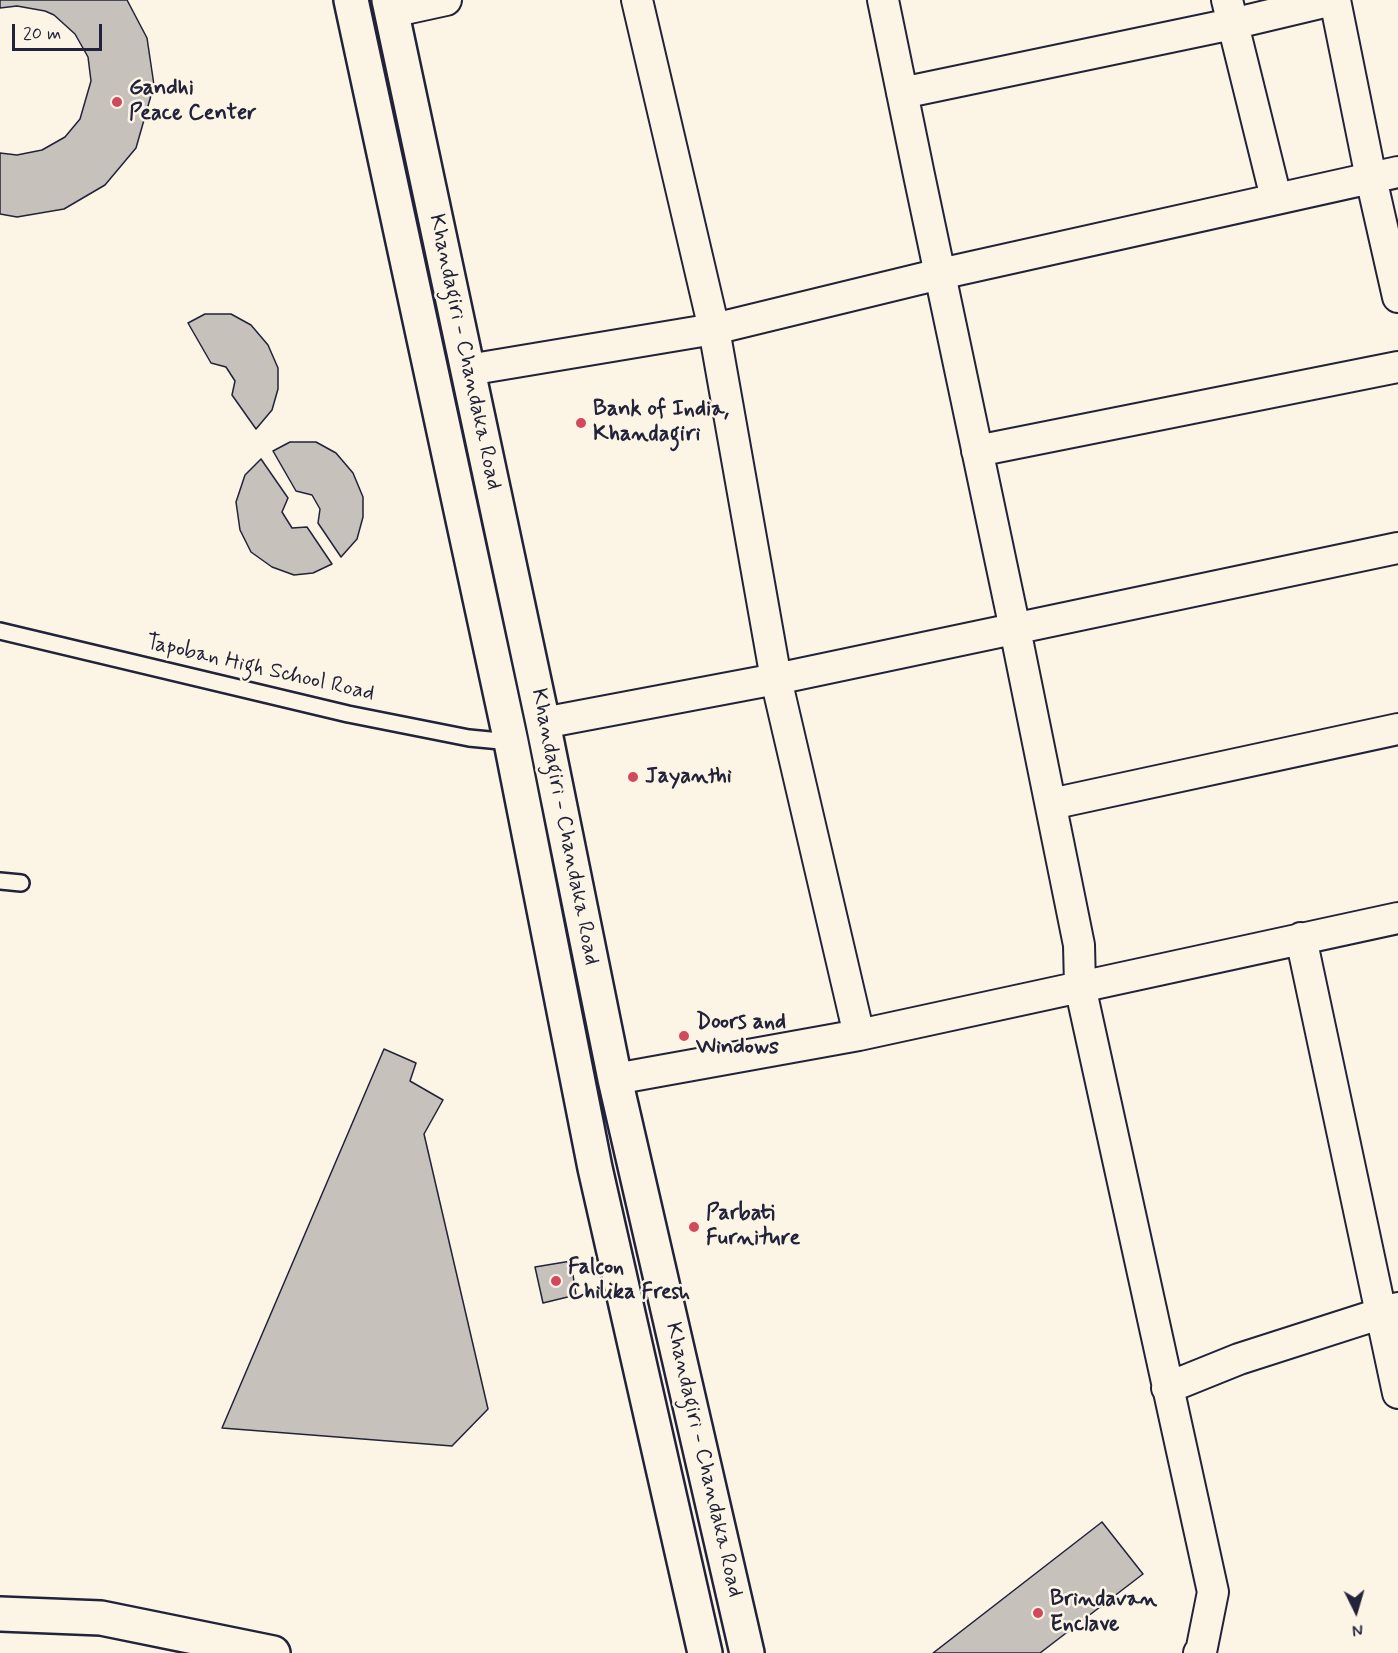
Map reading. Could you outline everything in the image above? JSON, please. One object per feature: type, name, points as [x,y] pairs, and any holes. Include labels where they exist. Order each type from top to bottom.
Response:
[{"type":"main road","name":"Khandagiri - Chandaka Road","points":[[351,0],[511,742],[595,1168],[705,1653]]},
{"type":"main road","name":"Khandagiri - Chandaka Road","points":[[390,6],[543,723],[615,1079],[747,1653]]},
{"type":"main road","points":[[613,1248],[652,1236]]},
{"type":"main road","points":[[0,1614],[101,1618],[273,1653]]},
{"type":"street","points":[[390,6],[446,0]]},
{"type":"street","points":[[637,0],[714,329],[776,679],[859,1035]]},
{"type":"street","points":[[883,0],[1051,804],[1079,945],[1080,986],[1213,1592],[1199,1653]]},
{"type":"street","points":[[902,93],[1229,12],[1334,0],[1385,175],[1398,297]]},
{"type":"street","points":[[1229,12],[1276,198]]},
{"type":"street","points":[[468,370],[714,329],[940,274],[1385,175]]},
{"type":"street","points":[[977,450],[1398,367]]},
{"type":"street","points":[[543,723],[776,679],[1398,548]]},
{"type":"street","points":[[1051,804],[1398,729]]},
{"type":"street","points":[[615,1079],[859,1035],[1398,918]]},
{"type":"street","points":[[1302,938],[1389,1311],[1398,1393]]},
{"type":"street","points":[[1167,1388],[1239,1359],[1389,1311]]},
{"type":"lane","name":"Tapoban High School Road","points":[[0,632],[348,714],[469,738],[511,742]]},
{"type":"lane","points":[[0,881],[21,883]]},
{"type":"building","name":"Gandhi Peace Center","points":[[0,0],[127,0],[147,38],[154,85],[136,148],[105,185],[64,209],[17,217],[0,214],[0,153],[17,155],[42,150],[65,137],[80,119],[91,81],[88,57],[75,34],[54,15],[17,6],[0,8]]},
{"type":"building","points":[[205,314],[231,314],[251,325],[268,345],[278,368],[278,389],[272,410],[256,429],[232,395],[235,381],[226,367],[211,363],[188,323]]},
{"type":"building","points":[[290,442],[316,442],[336,453],[353,473],[363,497],[363,517],[357,539],[341,557],[318,523],[320,509],[312,495],[296,491],[273,451]]},
{"type":"building","points":[[261,459],[288,498],[282,512],[292,528],[307,527],[332,564],[313,573],[294,575],[272,567],[251,552],[240,530],[236,502],[245,475]]},
{"type":"building","points":[[384,1049],[416,1063],[410,1081],[443,1100],[424,1134],[488,1409],[452,1446],[222,1428]]},
{"type":"building","name":"Falcon Chilika Fresh","points":[[571,1261],[576,1295],[543,1303],[535,1267]]},
{"type":"building","name":"Brindavan Enclave","points":[[1102,1522],[1143,1574],[1040,1653],[933,1653]]},
{"type":"place","name":"Gandhi Peace Center","points":[[117,102]]},
{"type":"place","name":"Bank of India, Khandagiri","points":[[581,423]]},
{"type":"place","name":"Jayanthi","points":[[633,777]]},
{"type":"place","name":"Doors and Windows","points":[[684,1036]]},
{"type":"place","name":"Parbati Furniture","points":[[694,1227]]},
{"type":"place","name":"Falcon Chilika Fresh","points":[[556,1281]]},
{"type":"place","name":"Brindavan Enclave","points":[[1038,1613]]}]
